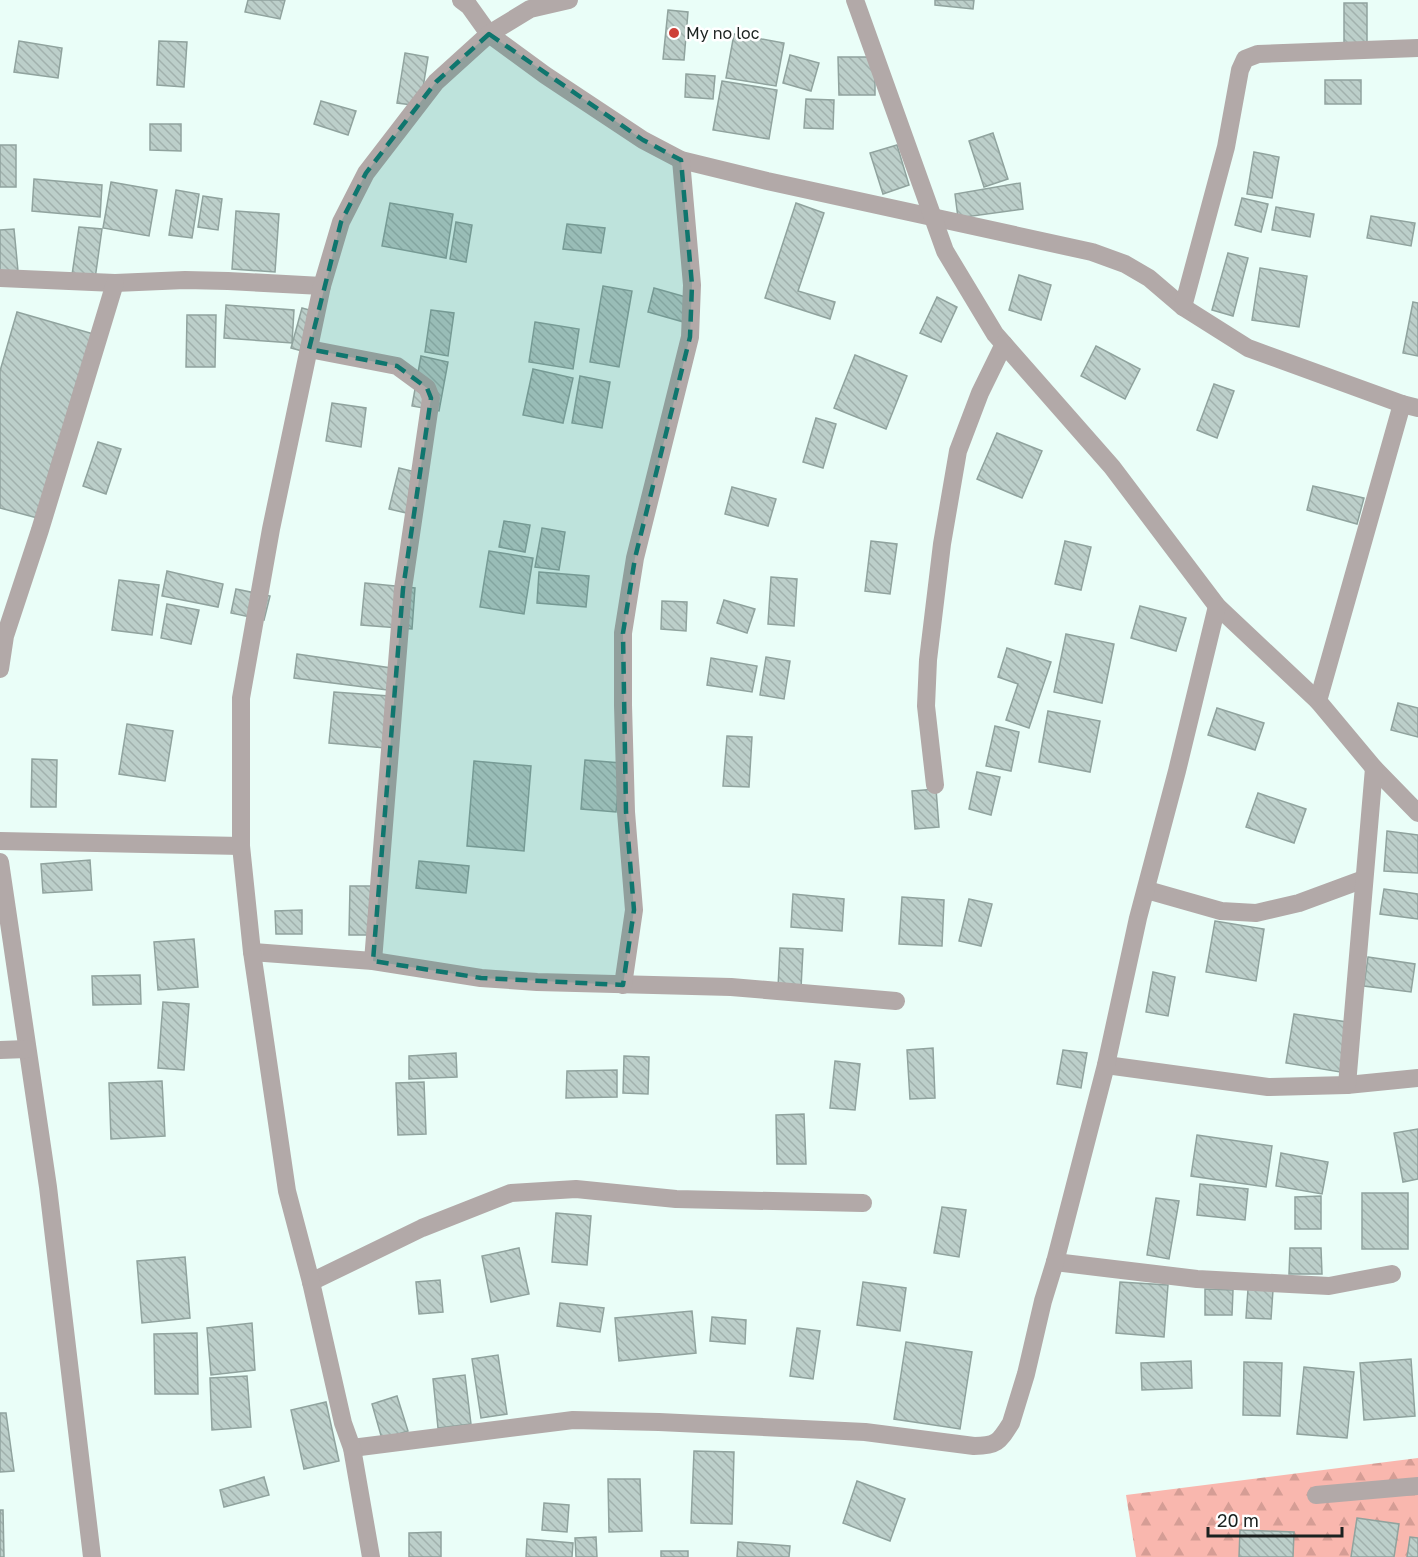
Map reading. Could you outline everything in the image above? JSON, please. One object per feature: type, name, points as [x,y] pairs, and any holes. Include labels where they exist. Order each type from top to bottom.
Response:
[{"type":"street","points":[[461,0],[469,6],[489,33],[545,75],[643,140],[681,160],[1103,256],[1125,264],[1149,278],[1183,306],[1248,348],[1410,406],[1317,701]]},
{"type":"street","points":[[371,1557],[352,1449],[343,1423],[311,1282],[287,1191],[252,952],[241,846],[241,698],[271,529],[322,286],[341,222],[366,173],[436,82],[489,33],[530,9],[569,0]]},
{"type":"street","points":[[855,0],[945,251],[994,334],[1112,467],[1217,606],[1317,701],[1374,768],[1418,813]]},
{"type":"street","points":[[1183,306],[1226,147],[1240,70],[1245,59],[1258,54],[1418,48]]},
{"type":"street","points":[[623,986],[634,910],[626,812],[623,633],[635,558],[690,337],[692,285],[681,160]]},
{"type":"street","points":[[0,278],[115,283],[196,280],[322,286]]},
{"type":"street","points":[[0,669],[5,636],[40,530],[115,283]]},
{"type":"street","points":[[935,785],[926,706],[928,660],[942,544],[958,451],[980,393],[1004,344]]},
{"type":"street","points":[[309,349],[397,366],[427,388],[431,398],[403,589],[373,961]]},
{"type":"street","points":[[352,1449],[573,1420],[865,1432],[974,1446],[990,1446],[1001,1440],[1011,1423],[1055,1262],[1106,1065],[1138,918],[1147,890],[1217,606]]},
{"type":"street","points":[[1347,1085],[1374,768]]},
{"type":"street","points":[[0,841],[241,846]]},
{"type":"street","points":[[0,862],[48,1187],[92,1557]]},
{"type":"street","points":[[1147,890],[1221,911],[1256,913],[1299,903],[1364,879]]},
{"type":"street","points":[[252,952],[373,961],[481,978],[623,986],[731,987],[896,1001]]},
{"type":"street","points":[[0,1050],[27,1049]]},
{"type":"street","points":[[1106,1065],[1268,1087],[1347,1085],[1418,1078]]},
{"type":"street","points":[[311,1282],[422,1227],[511,1193],[576,1189],[676,1200],[863,1203]]},
{"type":"street","points":[[1055,1262],[1197,1279],[1329,1286],[1392,1274]]},
{"type":"street","points":[[1316,1495],[1418,1486]]},
{"type":"highlighted area","points":[[489,34],[643,140],[681,160],[692,285],[690,337],[635,558],[623,633],[626,812],[634,910],[623,985],[481,978],[373,961],[403,589],[431,398],[427,388],[397,366],[309,349],[341,222],[366,173],[436,82]]},
{"type":"green space","points":[[1418,1458],[1418,1557],[1136,1557],[1126,1495]]},
{"type":"building","points":[[248,0],[285,0],[280,19],[245,12]]},
{"type":"building","points":[[935,0],[974,0],[973,9],[935,5]]},
{"type":"building","points":[[1344,3],[1367,3],[1367,52],[1344,52]]},
{"type":"building","points":[[668,10],[688,12],[684,60],[663,59]]},
{"type":"building","points":[[734,34],[784,43],[776,86],[726,78]]},
{"type":"building","points":[[19,41],[62,48],[58,78],[14,72]]},
{"type":"building","points":[[159,41],[187,42],[184,87],[157,85]]},
{"type":"building","points":[[405,53],[428,57],[420,106],[397,103]]},
{"type":"building","points":[[790,55],[819,63],[811,91],[783,83]]},
{"type":"building","points":[[838,57],[875,57],[875,95],[839,95]]},
{"type":"building","points":[[686,74],[715,76],[713,99],[685,97]]},
{"type":"building","points":[[1325,80],[1361,80],[1361,104],[1325,104]]},
{"type":"building","points":[[722,81],[777,90],[769,139],[713,130]]},
{"type":"building","points":[[806,99],[834,100],[833,129],[804,128]]},
{"type":"building","points":[[321,101],[356,111],[348,135],[314,124]]},
{"type":"building","points":[[150,124],[181,124],[181,151],[150,150]]},
{"type":"building","points":[[993,133],[1008,179],[984,187],[969,141]]},
{"type":"building","points":[[0,145],[16,145],[16,187],[0,187]]},
{"type":"building","points":[[897,145],[909,185],[883,194],[870,153]]},
{"type":"building","points":[[1254,152],[1279,157],[1272,198],[1247,194]]},
{"type":"building","points":[[34,179],[102,185],[100,217],[32,211]]},
{"type":"building","points":[[111,182],[157,190],[149,236],[103,228]]},
{"type":"building","points":[[1020,183],[1023,209],[958,218],[955,194]]},
{"type":"building","points":[[176,190],[199,194],[192,238],[169,235]]},
{"type":"building","points":[[203,196],[222,199],[218,230],[198,227]]},
{"type":"building","points":[[1242,198],[1268,204],[1261,232],[1235,225]]},
{"type":"building","points":[[390,203],[453,214],[446,258],[382,246]]},
{"type":"building","points":[[796,203],[824,213],[798,291],[835,302],[830,319],[765,298]]},
{"type":"building","points":[[1276,207],[1314,214],[1310,237],[1272,230]]},
{"type":"building","points":[[236,211],[279,214],[275,272],[232,269]]},
{"type":"building","points":[[1371,216],[1415,223],[1411,246],[1367,238]]},
{"type":"building","points":[[456,222],[472,225],[466,262],[450,259]]},
{"type":"building","points":[[567,224],[605,228],[601,253],[563,249]]},
{"type":"building","points":[[79,227],[102,229],[95,279],[72,275]]},
{"type":"building","points":[[14,229],[18,271],[0,272],[0,230]]},
{"type":"building","points":[[1228,253],[1248,258],[1233,316],[1212,310]]},
{"type":"building","points":[[1260,268],[1307,276],[1299,327],[1252,320]]},
{"type":"building","points":[[1019,275],[1051,285],[1041,320],[1009,310]]},
{"type":"building","points":[[603,286],[632,291],[619,367],[590,362]]},
{"type":"building","points":[[654,288],[693,299],[687,323],[648,312]]},
{"type":"building","points":[[937,297],[957,307],[941,342],[920,333]]},
{"type":"building","points":[[1413,302],[1418,303],[1418,356],[1403,353]]},
{"type":"building","points":[[226,305],[294,310],[292,343],[224,338]]},
{"type":"building","points":[[302,308],[324,314],[313,354],[291,348]]},
{"type":"building","points":[[431,310],[454,313],[448,356],[425,352]]},
{"type":"building","points":[[17,312],[97,335],[45,520],[0,508],[0,371]]},
{"type":"building","points":[[187,315],[216,315],[215,367],[186,367]]},
{"type":"building","points":[[535,322],[579,329],[573,369],[529,362]]},
{"type":"building","points":[[1096,346],[1140,369],[1125,399],[1081,376]]},
{"type":"building","points":[[855,355],[907,376],[886,429],[834,408]]},
{"type":"building","points":[[421,356],[448,362],[439,411],[412,406]]},
{"type":"building","points":[[533,369],[573,378],[563,423],[523,415]]},
{"type":"building","points":[[580,376],[610,382],[602,428],[572,423]]},
{"type":"building","points":[[1214,384],[1234,391],[1217,438],[1197,430]]},
{"type":"building","points":[[332,403],[366,408],[361,447],[326,441]]},
{"type":"building","points":[[816,418],[836,424],[823,468],[803,462]]},
{"type":"building","points":[[997,433],[1042,451],[1022,498],[977,479]]},
{"type":"building","points":[[98,442],[121,449],[106,494],[83,486]]},
{"type":"building","points":[[399,468],[424,474],[415,515],[389,509]]},
{"type":"building","points":[[1313,486],[1364,498],[1357,524],[1307,510]]},
{"type":"building","points":[[732,487],[776,499],[768,526],[725,514]]},
{"type":"building","points":[[504,521],[530,525],[525,552],[499,547]]},
{"type":"building","points":[[542,528],[565,532],[559,570],[535,567]]},
{"type":"building","points":[[871,541],[897,544],[890,594],[865,591]]},
{"type":"building","points":[[1065,541],[1091,547],[1081,590],[1055,584]]},
{"type":"building","points":[[489,551],[533,558],[524,614],[480,607]]},
{"type":"building","points":[[167,571],[223,584],[218,607],[162,596]]},
{"type":"building","points":[[539,572],[589,576],[586,607],[537,603]]},
{"type":"building","points":[[771,577],[797,579],[794,626],[768,624]]},
{"type":"building","points":[[119,580],[159,585],[152,635],[112,630]]},
{"type":"building","points":[[365,583],[415,588],[412,629],[361,625]]},
{"type":"building","points":[[236,589],[270,596],[264,620],[231,613]]},
{"type":"building","points":[[724,600],[755,609],[747,633],[717,623]]},
{"type":"building","points":[[662,601],[687,602],[686,631],[661,629]]},
{"type":"building","points":[[167,604],[199,610],[191,644],[161,638]]},
{"type":"building","points":[[1140,606],[1186,618],[1176,651],[1131,638]]},
{"type":"building","points":[[1066,634],[1114,644],[1102,703],[1054,692]]},
{"type":"building","points":[[1007,648],[1051,662],[1029,728],[1006,720],[1018,684],[998,677]]},
{"type":"building","points":[[297,654],[391,668],[387,690],[294,678]]},
{"type":"building","points":[[766,657],[790,661],[784,699],[760,695]]},
{"type":"building","points":[[711,658],[757,666],[752,692],[707,685]]},
{"type":"building","points":[[334,692],[389,696],[385,748],[329,743]]},
{"type":"building","points":[[1398,703],[1418,708],[1418,737],[1391,730]]},
{"type":"building","points":[[1217,708],[1264,723],[1255,750],[1208,735]]},
{"type":"building","points":[[1048,711],[1100,721],[1090,772],[1039,762]]},
{"type":"building","points":[[127,724],[173,731],[165,781],[119,774]]},
{"type":"building","points":[[995,726],[1019,732],[1011,771],[986,766]]},
{"type":"building","points":[[727,736],[752,737],[749,787],[723,786]]},
{"type":"building","points":[[32,759],[57,760],[56,807],[31,807]]},
{"type":"building","points":[[585,760],[621,763],[616,812],[581,809]]},
{"type":"building","points":[[474,761],[531,766],[524,851],[467,846]]},
{"type":"building","points":[[977,772],[1000,777],[991,815],[969,809]]},
{"type":"building","points":[[936,789],[939,827],[915,829],[912,791]]},
{"type":"building","points":[[1258,793],[1306,809],[1294,843],[1246,827]]},
{"type":"building","points":[[1387,831],[1418,835],[1418,873],[1384,871]]},
{"type":"building","points":[[90,860],[92,890],[43,893],[41,864]]},
{"type":"building","points":[[419,861],[469,866],[466,893],[416,888]]},
{"type":"building","points":[[350,886],[376,886],[375,935],[349,935]]},
{"type":"building","points":[[1384,889],[1418,894],[1418,919],[1380,914]]},
{"type":"building","points":[[793,894],[844,899],[842,931],[791,927]]},
{"type":"building","points":[[902,897],[944,900],[942,946],[899,944]]},
{"type":"building","points":[[969,899],[992,904],[981,946],[959,941]]},
{"type":"building","points":[[302,910],[302,934],[276,934],[275,911]]},
{"type":"building","points":[[1215,921],[1264,929],[1256,981],[1206,972]]},
{"type":"building","points":[[194,939],[198,987],[158,990],[154,942]]},
{"type":"building","points":[[780,948],[803,949],[801,988],[778,987]]},
{"type":"building","points":[[1368,957],[1415,964],[1411,992],[1364,986]]},
{"type":"building","points":[[1153,972],[1175,977],[1168,1016],[1146,1012]]},
{"type":"building","points":[[140,975],[141,1004],[93,1005],[92,976]]},
{"type":"building","points":[[163,1002],[189,1004],[184,1070],[158,1068]]},
{"type":"building","points":[[1294,1014],[1347,1022],[1340,1072],[1286,1063]]},
{"type":"building","points":[[933,1048],[935,1098],[910,1099],[907,1050]]},
{"type":"building","points":[[1063,1050],[1087,1053],[1081,1088],[1057,1084]]},
{"type":"building","points":[[456,1053],[457,1077],[409,1079],[409,1056]]},
{"type":"building","points":[[624,1056],[649,1057],[648,1094],[623,1093]]},
{"type":"building","points":[[835,1061],[860,1064],[855,1110],[830,1108]]},
{"type":"building","points":[[617,1070],[617,1097],[566,1098],[567,1071]]},
{"type":"building","points":[[162,1081],[165,1136],[111,1139],[109,1083]]},
{"type":"building","points":[[424,1082],[426,1134],[398,1135],[396,1083]]},
{"type":"building","points":[[804,1114],[806,1164],[777,1164],[776,1115]]},
{"type":"building","points":[[1418,1129],[1418,1179],[1403,1182],[1394,1133]]},
{"type":"building","points":[[1197,1135],[1272,1146],[1266,1187],[1191,1176]]},
{"type":"building","points":[[1281,1153],[1328,1162],[1322,1194],[1276,1186]]},
{"type":"building","points":[[1200,1184],[1248,1189],[1245,1220],[1197,1215]]},
{"type":"building","points":[[1362,1193],[1408,1193],[1408,1249],[1362,1249]]},
{"type":"building","points":[[1321,1196],[1321,1229],[1295,1229],[1295,1197]]},
{"type":"building","points":[[1156,1198],[1179,1201],[1169,1259],[1147,1255]]},
{"type":"building","points":[[942,1207],[966,1210],[959,1257],[934,1253]]},
{"type":"building","points":[[556,1213],[591,1216],[587,1265],[552,1262]]},
{"type":"building","points":[[519,1248],[529,1294],[491,1302],[482,1256]]},
{"type":"building","points":[[1290,1248],[1321,1248],[1322,1274],[1289,1274]]},
{"type":"building","points":[[185,1257],[190,1318],[142,1323],[137,1261]]},
{"type":"building","points":[[440,1280],[443,1312],[419,1314],[416,1282]]},
{"type":"building","points":[[863,1282],[906,1288],[900,1331],[857,1325]]},
{"type":"building","points":[[1120,1282],[1168,1285],[1164,1337],[1116,1333]]},
{"type":"building","points":[[1205,1289],[1233,1290],[1232,1315],[1205,1315]]},
{"type":"building","points":[[1248,1289],[1273,1290],[1271,1319],[1246,1318]]},
{"type":"building","points":[[560,1303],[604,1308],[600,1332],[557,1326]]},
{"type":"building","points":[[692,1311],[696,1353],[619,1361],[615,1318]]},
{"type":"building","points":[[712,1317],[746,1320],[745,1344],[710,1341]]},
{"type":"building","points":[[252,1323],[255,1370],[211,1375],[207,1328]]},
{"type":"building","points":[[797,1328],[820,1331],[813,1379],[790,1376]]},
{"type":"building","points":[[197,1333],[198,1394],[155,1394],[154,1334]]},
{"type":"building","points":[[906,1342],[972,1352],[960,1429],[894,1419]]},
{"type":"building","points":[[498,1355],[507,1414],[481,1418],[472,1359]]},
{"type":"building","points":[[1411,1359],[1415,1416],[1364,1420],[1360,1363]]},
{"type":"building","points":[[1191,1361],[1192,1388],[1142,1390],[1141,1363]]},
{"type":"building","points":[[1244,1362],[1282,1363],[1280,1416],[1243,1415]]},
{"type":"building","points":[[1304,1367],[1354,1372],[1347,1438],[1297,1434]]},
{"type":"building","points":[[465,1375],[471,1424],[438,1428],[433,1379]]},
{"type":"building","points":[[247,1376],[251,1427],[212,1430],[210,1378]]},
{"type":"building","points":[[397,1396],[408,1431],[382,1439],[372,1404]]},
{"type":"building","points":[[326,1402],[339,1461],[304,1469],[291,1410]]},
{"type":"building","points":[[0,1413],[6,1413],[14,1471],[0,1472]]},
{"type":"building","points":[[694,1451],[734,1452],[732,1524],[691,1523]]},
{"type":"building","points":[[264,1477],[269,1495],[224,1507],[220,1490]]},
{"type":"building","points":[[608,1479],[640,1479],[642,1531],[609,1532]]},
{"type":"building","points":[[857,1481],[905,1499],[890,1541],[843,1523]]},
{"type":"building","points":[[544,1503],[569,1505],[567,1532],[542,1530]]},
{"type":"building","points":[[0,1510],[3,1510],[4,1557],[0,1557]]},
{"type":"building","points":[[1357,1518],[1399,1524],[1394,1557],[1351,1557]]},
{"type":"building","points":[[1240,1530],[1294,1532],[1293,1557],[1239,1557]]},
{"type":"building","points":[[441,1532],[441,1557],[409,1557],[409,1533]]},
{"type":"building","points":[[596,1537],[597,1557],[576,1557],[575,1538]]},
{"type":"building","points":[[1410,1537],[1418,1538],[1418,1557],[1407,1557]]},
{"type":"building","points":[[527,1539],[573,1543],[572,1557],[526,1557]]},
{"type":"building","points":[[738,1542],[790,1546],[789,1557],[737,1557]]},
{"type":"building","points":[[661,1551],[688,1551],[688,1557],[661,1557]]},
{"type":"place","name":"My no loc","points":[[674,33]]}]
